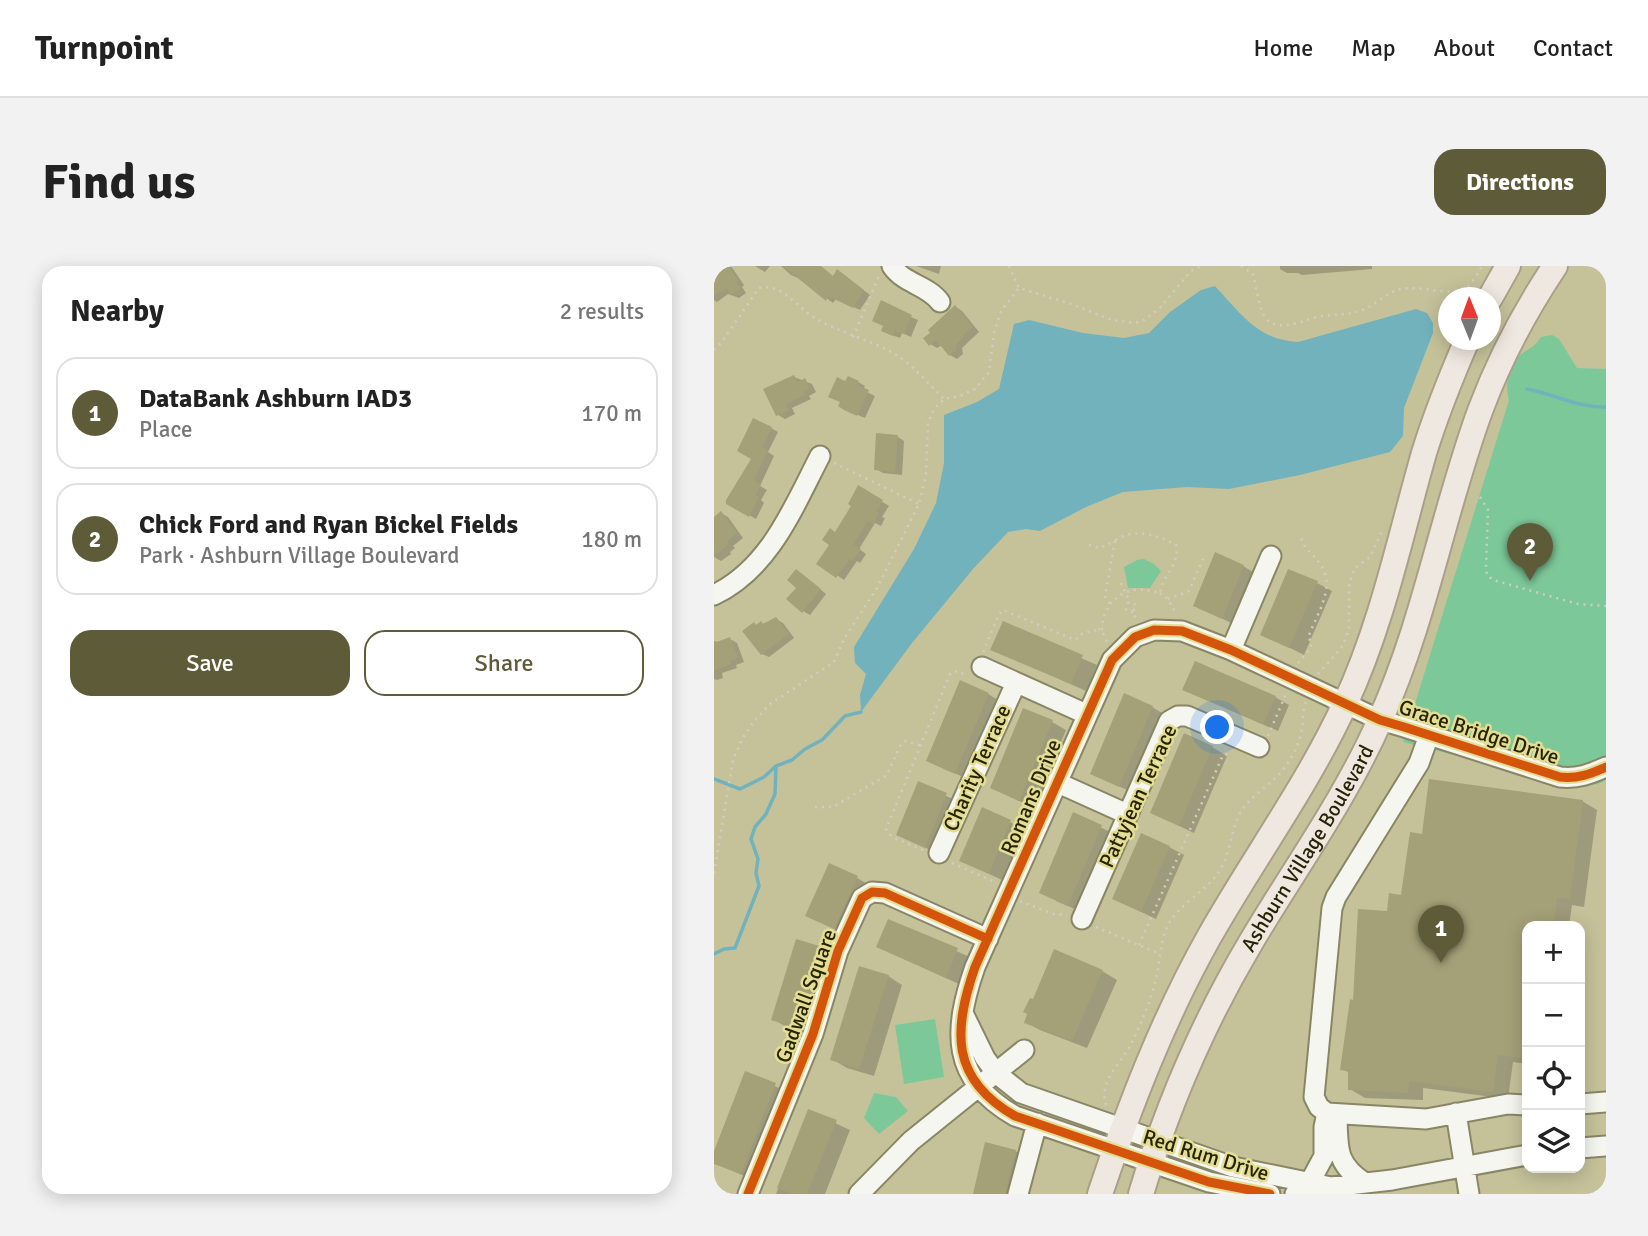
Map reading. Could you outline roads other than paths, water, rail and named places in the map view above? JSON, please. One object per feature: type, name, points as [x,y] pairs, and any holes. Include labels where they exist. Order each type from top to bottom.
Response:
[{"type":"main road","points":[[1496,287],[1508,266]]},
{"type":"main road","name":"Ashburn Village Boulevard","points":[[1141,1194],[1187,1069],[1227,984],[1353,775],[1380,720],[1410,643],[1481,409],[1512,339],[1555,266]]},
{"type":"main road","name":"Ashburn Village Boulevard","points":[[1100,1194],[1148,1061],[1192,969],[1296,797],[1345,704],[1384,593],[1425,451],[1463,350]]},
{"type":"street","points":[[892,266],[911,283],[933,293],[940,302]]},
{"type":"street","points":[[714,596],[738,580],[772,546],[820,456]]},
{"type":"street","points":[[1231,650],[1271,556]]},
{"type":"street","name":"Romans Drive","points":[[1119,1139],[1037,1123],[1015,1116],[1000,1107],[978,1086],[964,1059],[959,1028],[964,998],[975,967],[1111,660],[1135,637],[1154,630],[1169,630],[1199,637],[1231,650],[1380,720]]},
{"type":"street","points":[[980,666],[1086,714]]},
{"type":"street","name":"Charity Terrace","points":[[936,855],[1016,683]]},
{"type":"street","name":"Pattyjean Terrace","points":[[1082,920],[1169,721],[1178,716],[1187,716],[1262,746]]},
{"type":"street","name":"Grace Bridge Drive","points":[[1380,720],[1560,777],[1585,776],[1606,767]]},
{"type":"street","points":[[1429,735],[1419,764],[1336,897],[1332,908],[1314,1097],[1319,1107],[1332,1113],[1426,1119],[1508,1104],[1522,1105]]},
{"type":"street","points":[[1056,782],[1127,814]]},
{"type":"street","name":"Gadwall Square","points":[[748,1194],[813,1034],[838,951],[862,898],[872,892],[885,893],[988,939]]},
{"type":"street","points":[[962,1012],[980,1049],[996,1073],[1021,1093],[1119,1139]]},
{"type":"street","points":[[859,1194],[911,1141],[1024,1050]]},
{"type":"street","points":[[1585,1104],[1606,1102]]},
{"type":"street","points":[[1332,1113],[1339,1155],[1348,1173],[1365,1183]]},
{"type":"street","points":[[1302,1188],[1324,1156],[1324,1127],[1332,1113]]},
{"type":"street","points":[[1456,1113],[1469,1194]]},
{"type":"street","points":[[1018,1194],[1037,1123]]},
{"type":"street","name":"Red Rum Drive","points":[[1119,1139],[1155,1152],[1233,1167],[1302,1188],[1365,1183],[1522,1156]]},
{"type":"street","points":[[1585,1148],[1606,1146]]},
{"type":"street","name":"Red Rum Drive","points":[[1155,1152],[1209,1182],[1270,1194]]},
{"type":"water","points":[[1215,286],[1261,331],[1298,342],[1416,309],[1427,313],[1433,323],[1433,333],[1404,408],[1403,436],[1390,452],[1300,475],[1229,489],[1187,487],[1123,492],[1086,507],[1040,531],[1026,529],[1008,532],[973,569],[912,643],[861,712],[860,695],[866,674],[855,663],[854,647],[914,549],[936,503],[944,463],[944,415],[977,402],[999,389],[1014,324],[1029,320],[1083,333],[1124,338],[1149,333],[1170,312],[1201,290]]},
{"type":"waterway","points":[[1527,389],[1586,405],[1606,407]]},
{"type":"waterway","points":[[714,779],[740,789],[822,740],[845,716],[861,712]]},
{"type":"waterway","points":[[714,954],[735,948],[759,886],[756,873],[758,859],[751,839],[755,827],[766,814],[775,794],[776,766]]},
{"type":"place","name":"Chick Ford and Ryan Bickel Fields","points":[[1530,581]]},
{"type":"place","name":"DataBank Ashburn IAD3","points":[[1441,963]]}]
